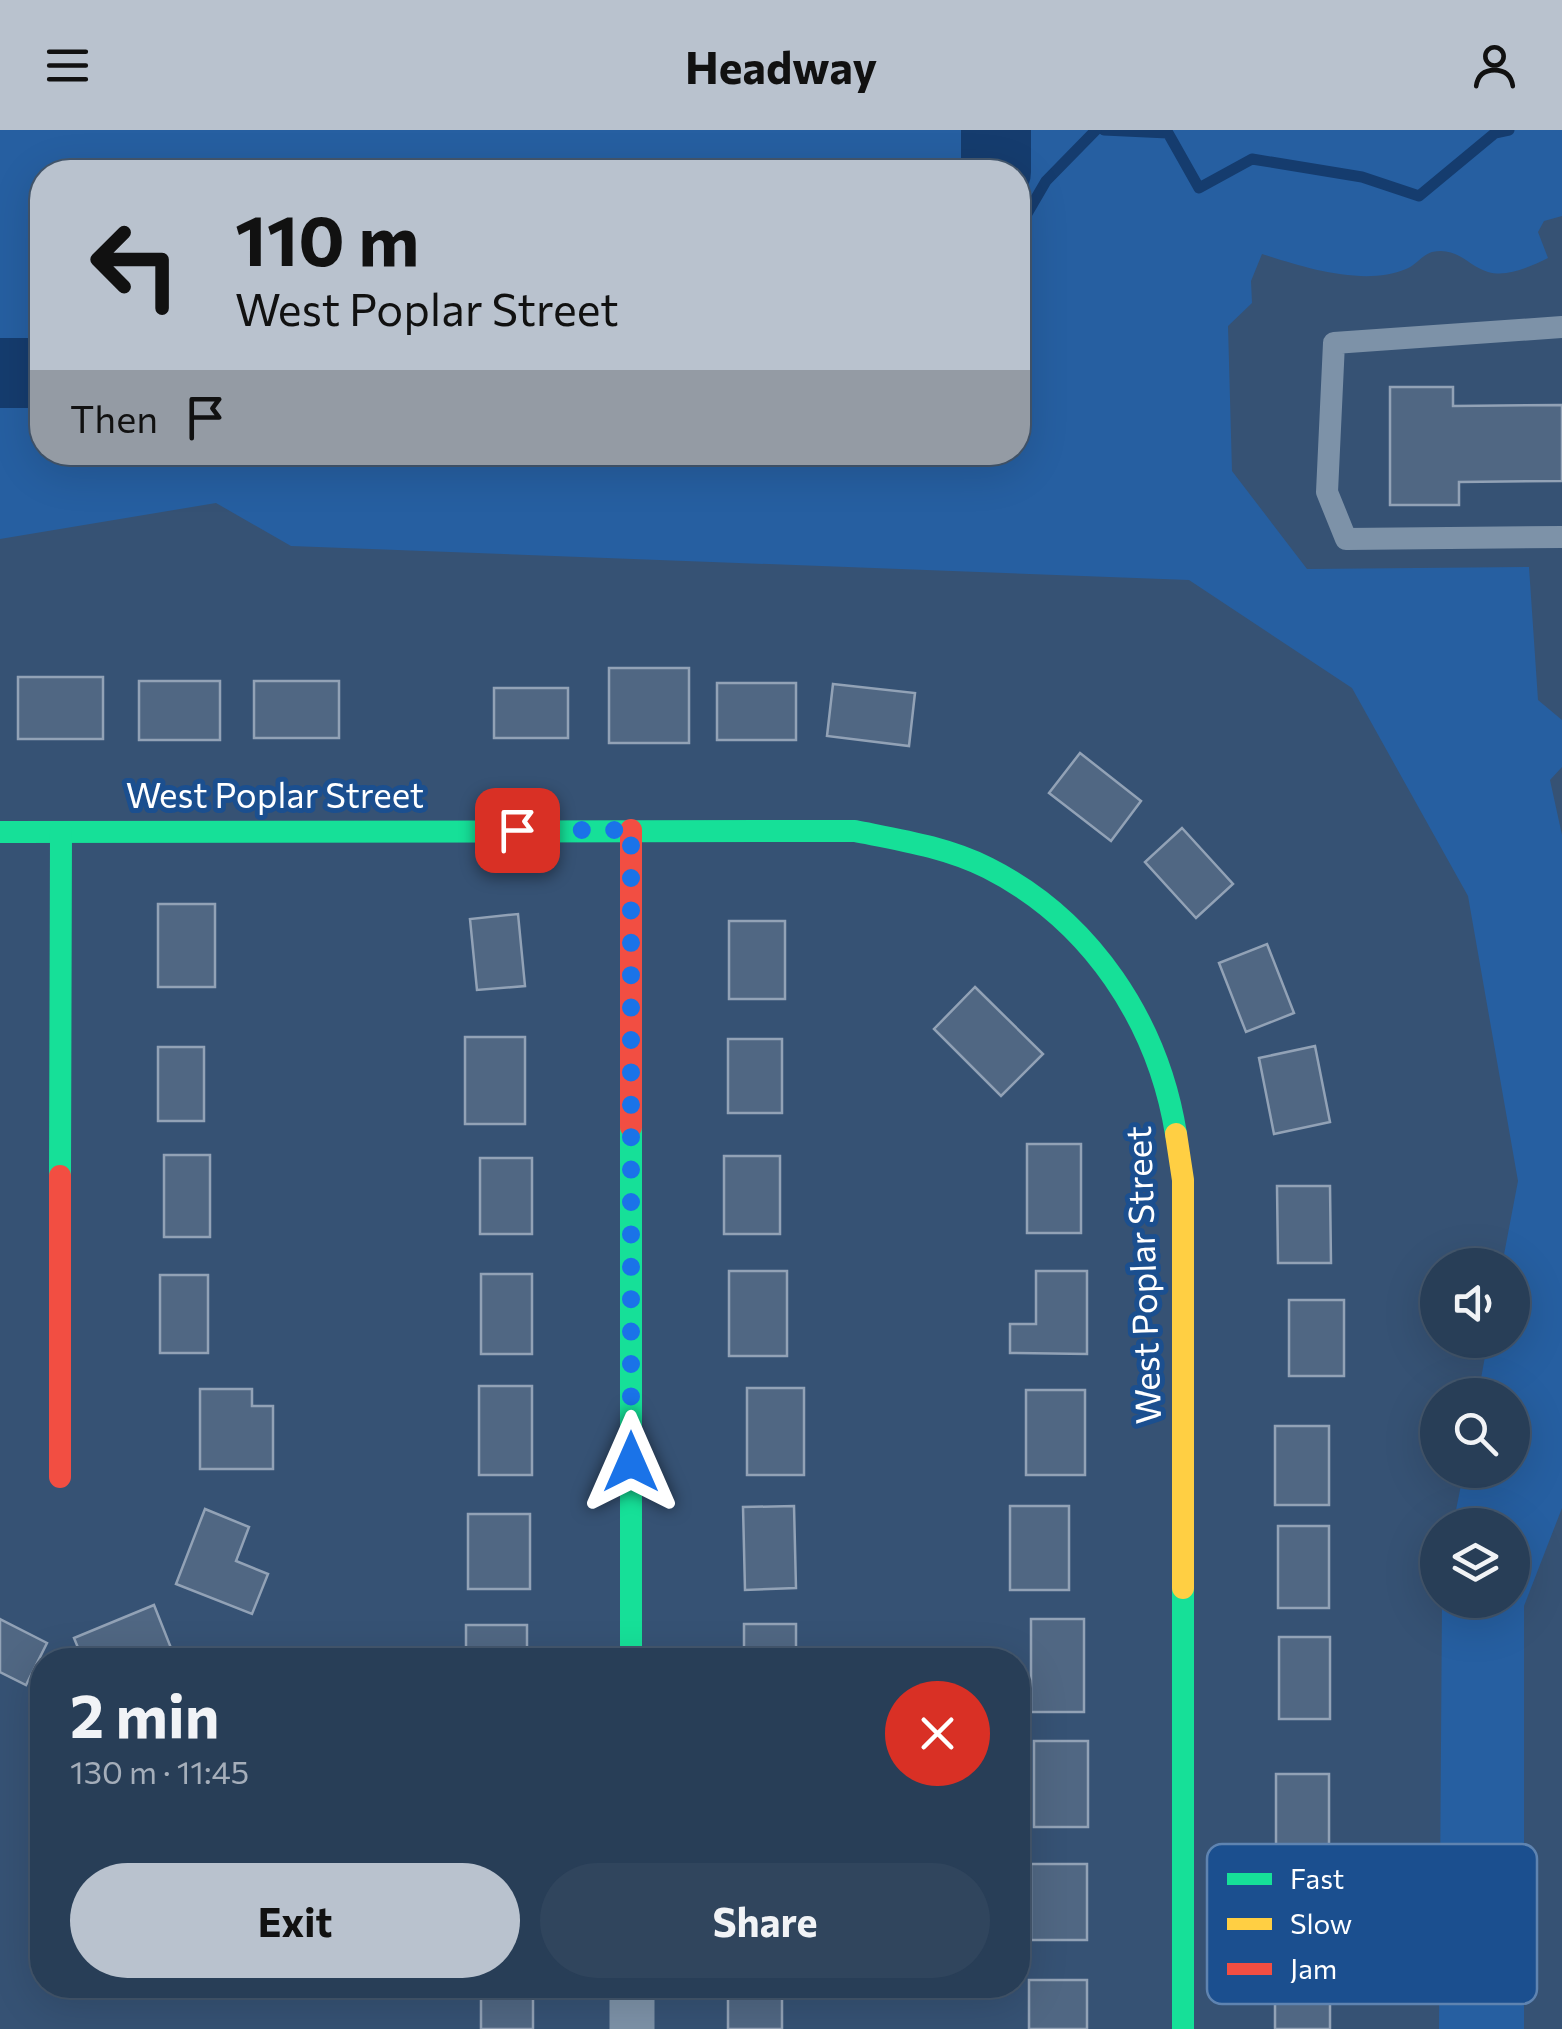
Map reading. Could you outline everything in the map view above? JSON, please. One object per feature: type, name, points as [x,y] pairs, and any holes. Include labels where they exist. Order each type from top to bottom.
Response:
[{"type":"street","points":[[631,830],[632,1648]]},
{"type":"street","name":"West Poplar Street","points":[[0,832],[856,831],[900,836],[963,856],[1021,886],[1078,932],[1102,959],[1143,1021],[1170,1091],[1183,1180],[1184,2029]]},
{"type":"street","points":[[60,1477],[61,832]]},
{"type":"street","points":[[632,1998],[632,2029]]},
{"type":"lane","points":[[1562,326],[1334,342],[1327,492],[1346,539],[1562,537]]},
{"type":"shaded area","points":[[0,130],[1562,130],[1562,216],[1544,221],[1538,232],[1548,258],[1519,270],[1496,273],[1441,251],[1428,253],[1412,266],[1389,274],[1353,276],[1262,254],[1251,281],[1252,303],[1228,326],[1232,471],[1307,569],[1529,567],[1538,700],[1562,720],[1562,767],[1550,780],[1562,835],[1562,1508],[1530,1591],[1530,1508],[1456,1508],[1460,1488],[1530,1488],[1530,1378],[1481,1378],[1485,1358],[1530,1358],[1530,1248],[1505,1248],[1518,1181],[1468,896],[1352,688],[1189,580],[291,546],[216,503],[0,539]]},
{"type":"shaded area","points":[[1442,1618],[1524,1618],[1524,1844],[1440,1844]]},
{"type":"shaded area","points":[[1439,2004],[1524,2004],[1524,2029],[1439,2029]]},
{"type":"building","points":[[1390,387],[1453,387],[1453,406],[1562,405],[1562,481],[1459,482],[1459,505],[1390,505]]},
{"type":"building","points":[[609,668],[689,668],[689,743],[609,743]]},
{"type":"building","points":[[18,677],[103,677],[103,739],[18,739]]},
{"type":"building","points":[[139,681],[220,681],[220,740],[139,740]]},
{"type":"building","points":[[254,681],[339,681],[339,738],[254,738]]},
{"type":"building","points":[[717,683],[796,683],[796,740],[717,740]]},
{"type":"building","points":[[833,684],[915,693],[909,746],[827,736]]},
{"type":"building","points":[[494,688],[568,688],[568,738],[494,738]]},
{"type":"building","points":[[1080,753],[1141,801],[1111,841],[1049,793]]},
{"type":"building","points":[[1182,828],[1233,884],[1196,918],[1145,862]]},
{"type":"building","points":[[158,904],[215,904],[215,987],[158,987]]},
{"type":"building","points":[[518,914],[525,986],[477,990],[470,919]]},
{"type":"building","points":[[729,921],[785,921],[785,999],[729,999]]},
{"type":"building","points":[[1267,944],[1294,1013],[1246,1032],[1219,963]]},
{"type":"building","points":[[975,987],[1043,1054],[1001,1096],[934,1029]]},
{"type":"building","points":[[465,1037],[525,1037],[525,1124],[465,1124]]},
{"type":"building","points":[[728,1039],[782,1039],[782,1113],[728,1113]]},
{"type":"building","points":[[1315,1046],[1330,1122],[1274,1134],[1259,1058]]},
{"type":"building","points":[[158,1047],[204,1047],[204,1121],[158,1121]]},
{"type":"building","points":[[1027,1144],[1081,1144],[1081,1233],[1027,1233]]},
{"type":"building","points":[[164,1155],[210,1155],[210,1237],[164,1237]]},
{"type":"building","points":[[724,1156],[780,1156],[780,1234],[724,1234]]},
{"type":"building","points":[[480,1158],[532,1158],[532,1234],[480,1234]]},
{"type":"building","points":[[1277,1186],[1330,1186],[1331,1263],[1278,1263]]},
{"type":"building","points":[[729,1271],[787,1271],[787,1356],[729,1356]]},
{"type":"building","points":[[1036,1271],[1087,1271],[1087,1354],[1010,1353],[1010,1324],[1036,1324]]},
{"type":"building","points":[[481,1274],[532,1274],[532,1354],[481,1354]]},
{"type":"building","points":[[160,1275],[208,1275],[208,1353],[160,1353]]},
{"type":"building","points":[[1289,1300],[1344,1300],[1344,1376],[1289,1376]]},
{"type":"building","points":[[479,1386],[532,1386],[532,1475],[479,1475]]},
{"type":"building","points":[[747,1388],[804,1388],[804,1475],[747,1475]]},
{"type":"building","points":[[200,1389],[252,1389],[252,1406],[273,1406],[273,1469],[200,1469]]},
{"type":"building","points":[[1026,1390],[1085,1390],[1085,1475],[1026,1475]]},
{"type":"building","points":[[1275,1426],[1329,1426],[1329,1505],[1275,1505]]},
{"type":"building","points":[[794,1506],[796,1588],[745,1590],[743,1507]]},
{"type":"building","points":[[1010,1506],[1069,1506],[1069,1590],[1010,1590]]},
{"type":"building","points":[[205,1509],[249,1527],[236,1561],[268,1574],[252,1614],[176,1584]]},
{"type":"building","points":[[468,1514],[530,1514],[530,1589],[468,1589]]},
{"type":"building","points":[[1278,1526],[1329,1526],[1329,1608],[1278,1608]]},
{"type":"building","points":[[154,1605],[171,1648],[78,1648],[74,1638]]},
{"type":"building","points":[[0,1619],[47,1643],[44,1648],[30,1648],[30,1677],[26,1685],[0,1672]]},
{"type":"building","points":[[1031,1619],[1084,1619],[1084,1712],[1031,1712]]},
{"type":"building","points":[[744,1624],[796,1624],[796,1648],[744,1648]]},
{"type":"building","points":[[466,1625],[527,1625],[527,1648],[466,1648]]},
{"type":"building","points":[[1279,1637],[1330,1637],[1330,1719],[1279,1719]]},
{"type":"building","points":[[1034,1741],[1088,1741],[1088,1827],[1034,1827]]},
{"type":"building","points":[[1276,1774],[1329,1774],[1329,1844],[1276,1844]]},
{"type":"building","points":[[1031,1864],[1087,1864],[1087,1940],[1031,1940]]},
{"type":"building","points":[[1030,1980],[1087,1980],[1087,2029],[1029,2029]]},
{"type":"building","points":[[481,1998],[533,1998],[533,2029],[481,2029]]},
{"type":"building","points":[[728,1998],[782,1998],[782,2029],[728,2029]]},
{"type":"building","points":[[1275,2004],[1330,2004],[1330,2029],[1275,2029]]},
{"type":"waterway","points":[[996,130],[996,160]]},
{"type":"waterway","points":[[1030,208],[1046,181],[1096,130]]},
{"type":"waterway","points":[[1104,130],[1168,133],[1199,188],[1252,159],[1362,177],[1419,196],[1495,133],[1509,130]]},
{"type":"waterway","points":[[0,373],[30,373]]},
{"type":"traffic: fast","points":[[0,832],[855,831],[923,845],[988,868],[1025,890],[1088,945],[1136,1014],[1154,1052],[1176,1134]]},
{"type":"traffic: fast","points":[[60,1176],[61,832]]},
{"type":"traffic: fast","points":[[631,1127],[631,1648]]},
{"type":"traffic: fast","points":[[1183,1588],[1183,2029]]},
{"type":"traffic: slow","points":[[1176,1134],[1183,1180],[1183,1588]]},
{"type":"traffic: jam","points":[[631,830],[631,1127]]},
{"type":"traffic: jam","points":[[60,1176],[60,1477]]},
{"type":"route","points":[[517,830],[631,830],[631,1462]]}]
